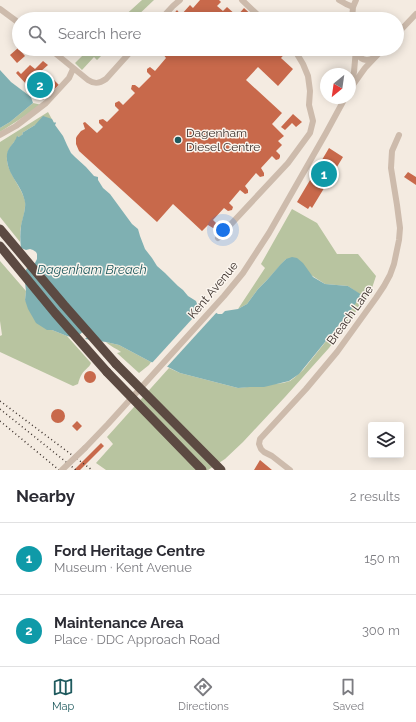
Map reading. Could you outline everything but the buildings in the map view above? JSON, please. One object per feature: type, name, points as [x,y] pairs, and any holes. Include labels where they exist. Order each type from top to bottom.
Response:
[{"type":"highway","points":[[0,229],[64,306],[116,364],[221,470]]},
{"type":"highway","points":[[0,246],[55,313],[107,372],[202,470]]},
{"type":"street","points":[[168,12],[180,0]]},
{"type":"street","points":[[242,0],[255,12]]},
{"type":"street","points":[[339,0],[353,6]]},
{"type":"street","points":[[353,12],[353,6],[356,0]]},
{"type":"street","points":[[0,9],[12,18]]},
{"type":"street","points":[[404,27],[416,14]]},
{"type":"street","points":[[58,56],[90,81],[100,83],[106,79],[127,56]]},
{"type":"street","points":[[218,238],[288,163],[310,133],[313,121],[309,106],[310,90],[308,76],[304,64],[299,56]]},
{"type":"street","points":[[354,68],[355,56]]},
{"type":"street","points":[[359,56],[364,60],[369,60],[375,57]]},
{"type":"street","points":[[356,80],[375,57]]},
{"type":"street","points":[[0,135],[16,126],[46,103],[69,78],[73,69]]},
{"type":"street","name":"Kent Avenue","points":[[62,470],[85,448],[232,288],[269,233],[342,104]]},
{"type":"street","name":"Breach Lane","points":[[290,470],[261,449],[259,444],[260,440],[337,352],[376,298],[390,275],[394,264],[400,228],[391,168],[392,151],[398,135]]},
{"type":"green space","points":[[142,0],[154,0],[141,12],[129,12]]},
{"type":"green space","points":[[82,56],[101,56],[97,60],[94,57],[82,70],[75,63]]},
{"type":"green space","points":[[33,103],[42,105],[0,132],[0,128],[10,122]]},
{"type":"green space","points":[[48,112],[54,123],[35,125],[22,133],[23,134],[19,138],[18,136],[8,152],[7,158],[10,171],[25,201],[25,210],[20,230],[20,242],[0,217],[0,142]]},
{"type":"green space","points":[[292,209],[317,223],[337,254],[358,254],[376,276],[372,288],[329,348],[243,442],[225,459],[208,470],[106,470],[96,463],[113,444],[107,437],[169,368],[180,373],[238,388],[283,383],[290,381],[303,370],[343,320],[361,295],[348,286],[325,284],[286,259],[258,289],[247,304],[238,309],[265,268],[261,264]]},
{"type":"green space","points":[[0,261],[26,291],[25,300],[47,329],[67,336],[91,363],[81,375],[78,384],[73,386],[0,352],[0,336],[2,335],[0,321]]},
{"type":"green space","points":[[106,342],[119,345],[151,362],[139,373],[117,353],[121,352]]},
{"type":"water","points":[[0,70],[11,82],[31,97],[33,103],[10,122],[0,128]]},
{"type":"water","name":"Dagenham Breach","points":[[43,116],[52,119],[54,123],[56,123],[55,125],[63,136],[71,153],[94,176],[98,177],[98,180],[103,188],[110,194],[132,224],[138,229],[145,249],[157,266],[188,296],[196,301],[200,309],[222,314],[225,311],[238,309],[247,304],[258,289],[281,264],[286,259],[292,257],[297,258],[303,263],[313,277],[325,284],[348,286],[362,295],[299,374],[289,381],[264,387],[238,388],[180,373],[168,367],[151,362],[119,345],[85,339],[93,332],[88,327],[76,338],[52,330],[47,330],[36,323],[25,300],[26,291],[24,274],[27,268],[35,263],[37,254],[33,250],[21,248],[20,240],[25,202],[7,161],[7,154],[17,136],[19,137],[23,134],[22,133],[35,125]]},
{"type":"pier","points":[[203,307],[215,310],[217,312],[165,369],[151,364]]},
{"type":"railway","points":[[0,401],[92,470]]},
{"type":"railway","points":[[0,409],[76,470]]},
{"type":"railway","points":[[0,421],[59,470]]},
{"type":"place","name":"Maintenance Area","points":[[40,85]]},
{"type":"place","name":"Dagenham Diesel Centre","points":[[178,140]]},
{"type":"place","name":"Ford Heritage Centre","points":[[324,174]]}]
